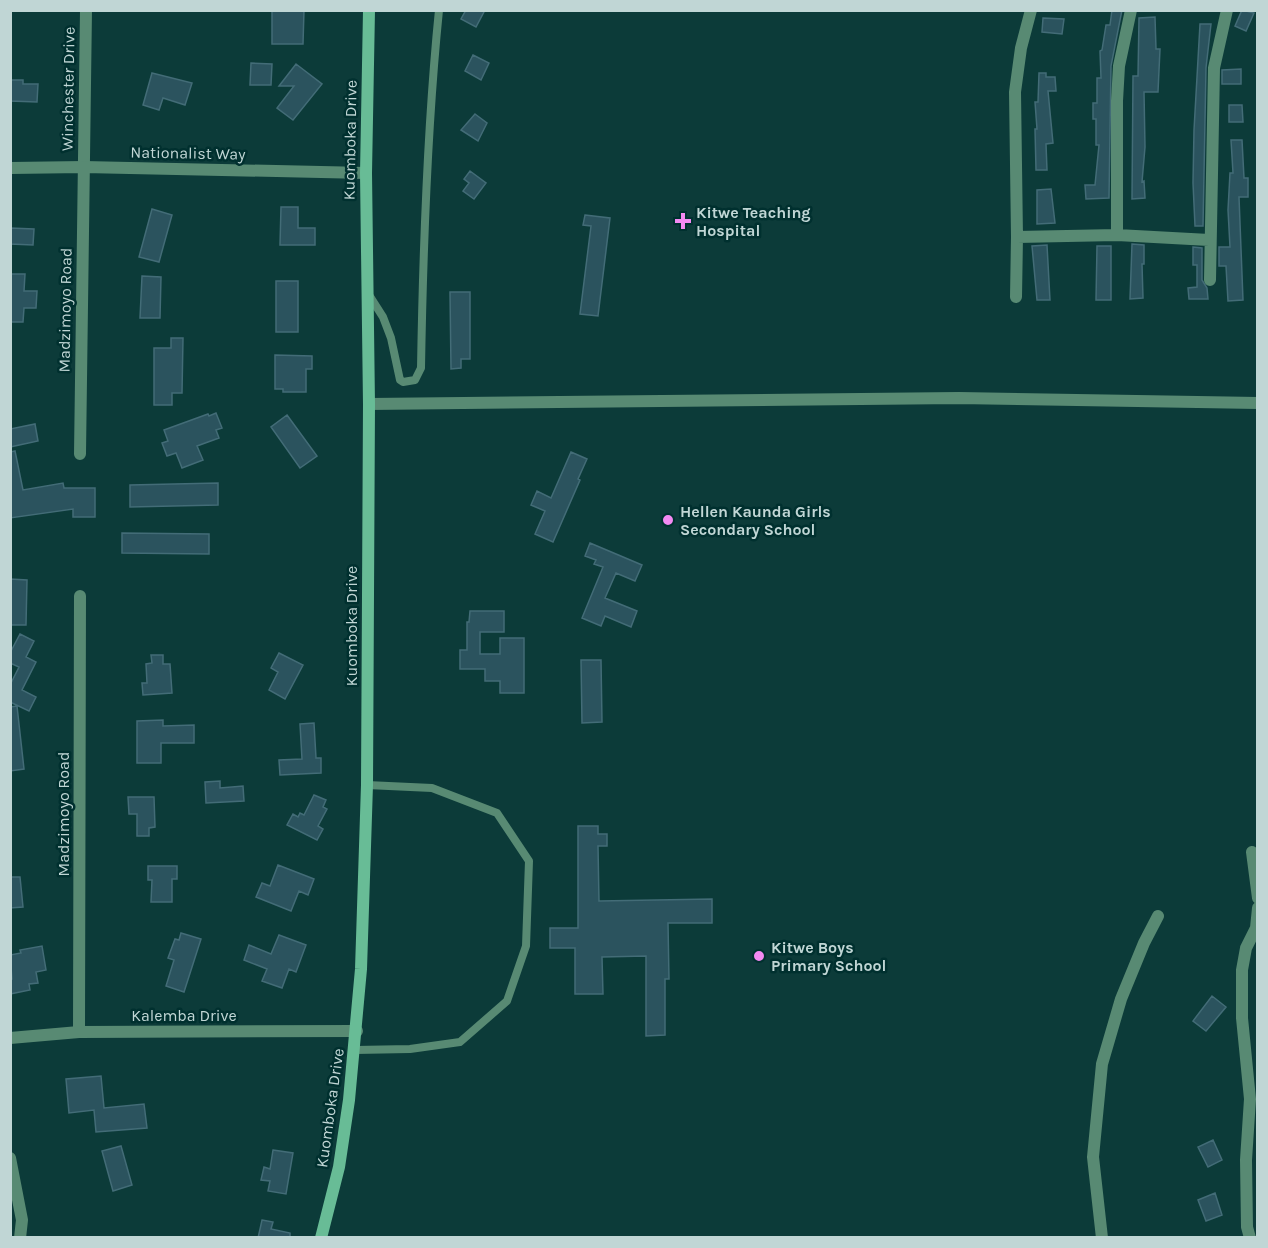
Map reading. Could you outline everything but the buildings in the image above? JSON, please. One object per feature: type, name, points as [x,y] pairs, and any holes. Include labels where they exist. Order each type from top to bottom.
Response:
[{"type":"main road","name":"Kuomboka Drive","points":[[321,1238],[339,1167],[355,1050],[361,969],[367,785],[369,404],[366,173],[369,10]]},
{"type":"street","name":"Winchester Drive","points":[[84,167],[86,10]]},
{"type":"street","points":[[1016,297],[1015,92],[1021,48],[1031,10]]},
{"type":"street","points":[[1118,235],[1119,66],[1131,10]]},
{"type":"street","points":[[1210,280],[1214,68],[1227,10]]},
{"type":"street","name":"Nationalist Way","points":[[10,168],[84,167],[366,173]]},
{"type":"street","name":"Madzimoyo Road","points":[[80,454],[84,167]]},
{"type":"street","points":[[1017,237],[1118,235],[1209,240]]},
{"type":"street","points":[[369,404],[947,398],[1257,403]]},
{"type":"street","name":"Madzimoyo Road","points":[[79,1032],[80,597]]},
{"type":"street","points":[[1251,852],[1257,898]]},
{"type":"street","points":[[1250,1238],[1247,1227],[1246,1172],[1250,1100],[1242,1018],[1242,970],[1246,948],[1256,928],[1257,908]]},
{"type":"street","points":[[1102,1238],[1093,1157],[1101,1064],[1121,999],[1158,916]]},
{"type":"street","name":"Kalemba Drive","points":[[10,1038],[79,1032],[357,1031]]},
{"type":"street","points":[[10,1158],[22,1220],[20,1238]]},
{"type":"lane","points":[[367,291],[383,317],[391,338],[400,380],[415,380],[421,368],[423,237],[431,86],[439,10]]},
{"type":"lane","points":[[355,1050],[410,1049],[460,1042],[507,1001],[526,946],[529,861],[497,813],[432,788],[367,785]]},
{"type":"place","name":"Kitwe Teaching Hospital","points":[[683,221]]},
{"type":"place","name":"Hellen Kaunda Girls Secondary School","points":[[668,520]]},
{"type":"place","name":"Kitwe Boys Primary School","points":[[759,956]]}]
